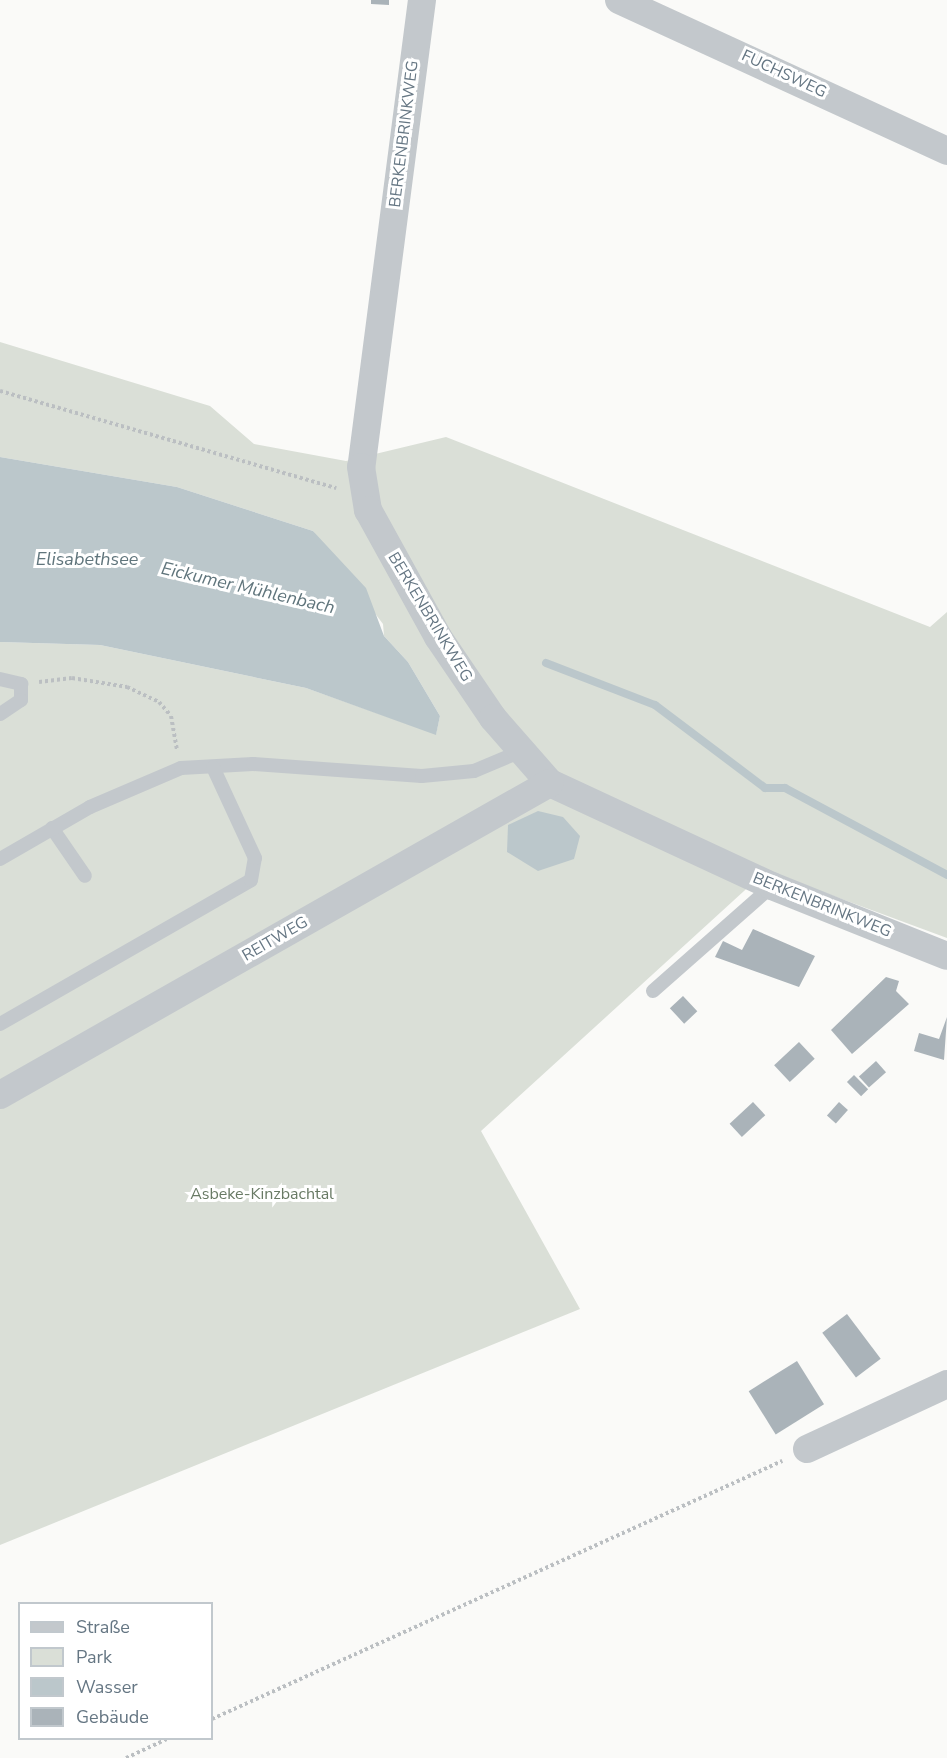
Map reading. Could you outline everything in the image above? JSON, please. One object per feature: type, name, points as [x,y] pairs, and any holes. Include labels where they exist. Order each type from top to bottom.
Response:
[{"type":"street","name":"BERKENBRINKWEG","points":[[422,0],[361,467],[363,491],[368,510],[438,637],[519,752],[550,783],[772,886],[947,956]]},
{"type":"street","name":"FUCHSWEG","points":[[619,0],[947,151]]},
{"type":"street","name":"REITWEG","points":[[0,1095],[550,783]]},
{"type":"street","points":[[807,1449],[947,1384]]},
{"type":"lane","points":[[0,680],[21,684],[21,700],[0,714]]},
{"type":"lane","points":[[0,859],[52,828],[181,768],[213,766],[422,776],[474,771],[519,752]]},
{"type":"lane","points":[[0,1024],[251,880],[255,858],[213,766]]},
{"type":"lane","points":[[52,828],[85,876]]},
{"type":"lane","points":[[652,991],[772,886]]},
{"type":"path","points":[[0,391],[326,488],[363,491]]},
{"type":"path","points":[[21,684],[72,678],[127,687],[159,702],[171,716],[181,768]]},
{"type":"path","points":[[213,1719],[807,1449]]},
{"type":"path","points":[[126,1758],[165,1740]]},
{"type":"green space","name":"Asbeke-Kinzbachtal","points":[[0,342],[210,406],[254,444],[346,461],[446,437],[930,627],[947,612],[947,938],[766,871],[481,1131],[580,1309],[0,1545],[0,642],[100,645],[306,688],[436,734],[440,716],[408,662],[384,636],[383,624],[313,531],[177,487],[0,457]]},
{"type":"water","name":"Elisabethsee","points":[[0,457],[177,487],[313,531],[366,588],[384,636],[408,662],[440,716],[436,735],[306,688],[100,645],[0,642]]},
{"type":"water","points":[[538,811],[563,817],[580,836],[574,859],[538,871],[507,852],[508,825]]},
{"type":"building","points":[[371,0],[389,0],[389,5],[371,4]]},
{"type":"building","points":[[753,929],[815,956],[799,987],[715,957],[723,941],[742,950]]},
{"type":"building","points":[[886,977],[899,981],[896,991],[909,1004],[852,1054],[831,1030]]},
{"type":"building","points":[[683,996],[697,1011],[684,1024],[670,1008]]},
{"type":"building","points":[[947,1017],[944,1060],[914,1051],[919,1033],[939,1039]]},
{"type":"building","points":[[799,1042],[815,1059],[790,1082],[774,1065]]},
{"type":"building","points":[[876,1061],[886,1072],[869,1088],[859,1076]]},
{"type":"building","points":[[854,1075],[868,1089],[861,1096],[847,1082]]},
{"type":"building","points":[[753,1102],[765,1115],[742,1137],[730,1124]]},
{"type":"building","points":[[839,1102],[848,1110],[836,1123],[827,1115]]},
{"type":"building","points":[[847,1314],[881,1359],[856,1377],[822,1333]]},
{"type":"building","points":[[797,1361],[824,1404],[776,1434],[749,1391]]},
{"type":"waterway","name":"Eickumer Mühlenbach","points":[[546,663],[655,705],[765,788],[785,788],[947,875]]}]
